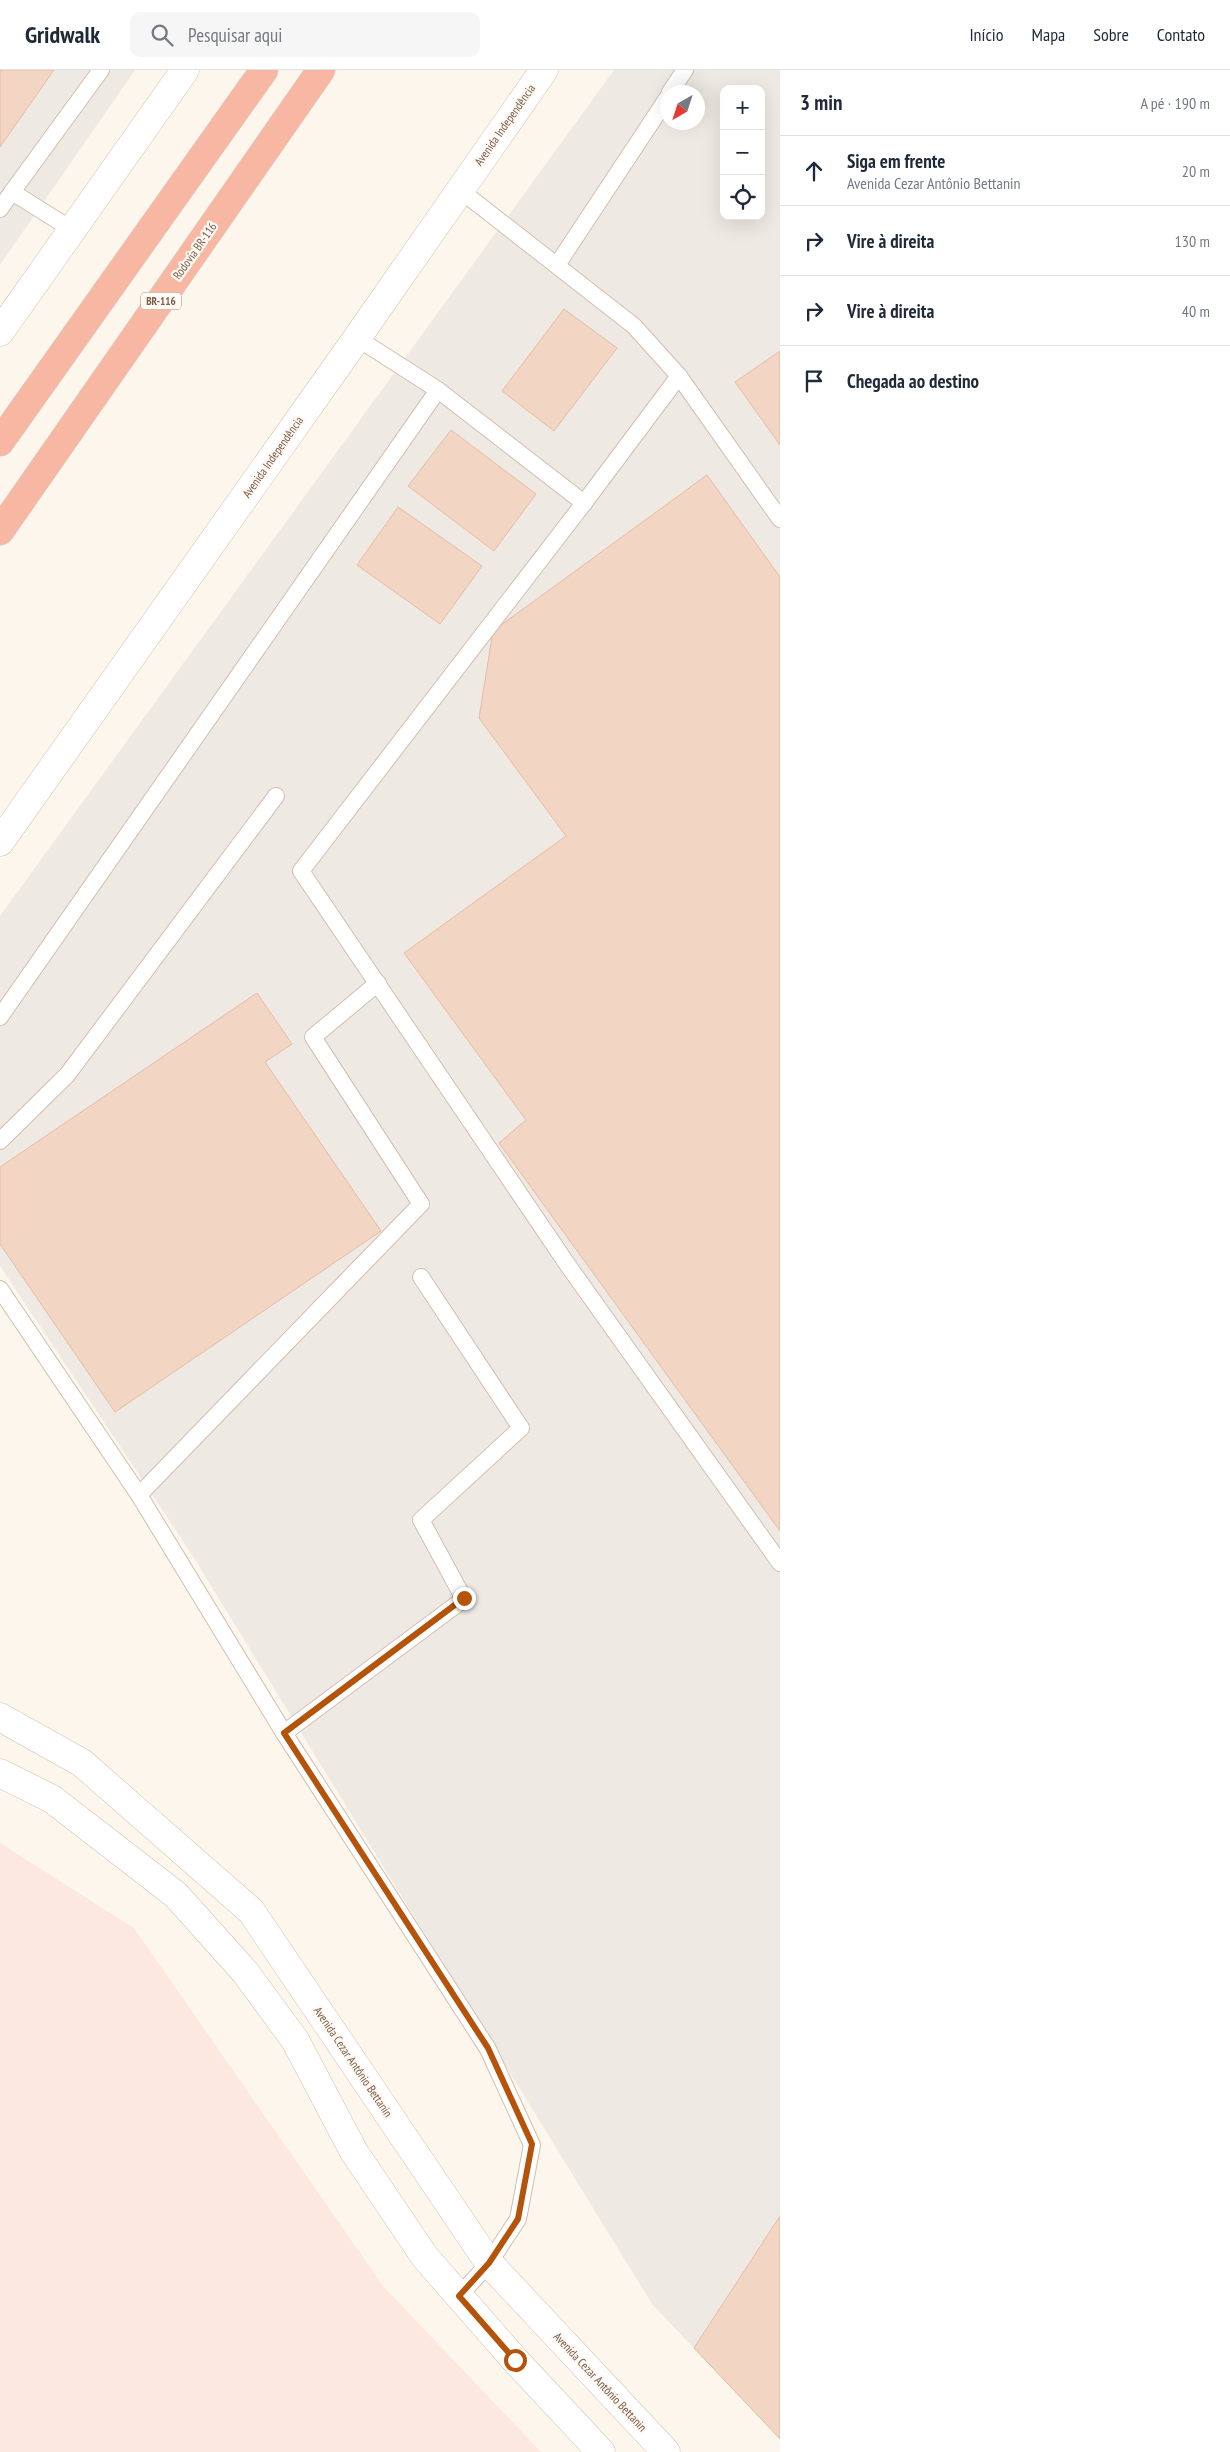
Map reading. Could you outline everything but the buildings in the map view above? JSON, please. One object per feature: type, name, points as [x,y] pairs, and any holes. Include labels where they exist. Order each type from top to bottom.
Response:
[{"type":"highway","points":[[0,442],[264,70]]},
{"type":"highway","name":"Rodovia BR-116","points":[[0,531],[321,70]]},
{"type":"main road","points":[[0,332],[185,70]]},
{"type":"main road","name":"Avenida Independência","points":[[0,842],[357,338],[544,70]]},
{"type":"main road","name":"Avenida Cezar Antônio Bettanin","points":[[0,1716],[82,1763],[252,1912],[489,2263],[666,2452]]},
{"type":"main road","points":[[0,1773],[52,1799],[176,1895],[245,1972],[295,2040],[354,2152],[426,2257],[515,2360],[601,2452]]},
{"type":"lane","points":[[0,209],[102,70]]},
{"type":"lane","points":[[675,85],[685,70]]},
{"type":"lane","points":[[557,265],[660,109]]},
{"type":"lane","points":[[460,190],[634,326],[679,376],[780,519]]},
{"type":"lane","points":[[12,192],[71,229]]},
{"type":"lane","points":[[357,338],[438,390],[584,503]]},
{"type":"lane","points":[[679,376],[584,503],[301,870],[566,1264],[780,1563]]},
{"type":"lane","points":[[0,1017],[438,390]]},
{"type":"lane","points":[[0,1141],[67,1075],[276,796]]},
{"type":"lane","points":[[139,1496],[421,1204],[313,1037],[378,983]]},
{"type":"lane","points":[[284,1733],[464,1598],[422,1520],[521,1428],[421,1277]]},
{"type":"lane","points":[[0,1289],[139,1496],[284,1733],[488,2048],[532,2144],[518,2219],[489,2263],[459,2296]]},
{"type":"shaded area","points":[[0,70],[135,70],[0,265]]},
{"type":"shaded area","points":[[614,70],[780,70],[780,2439],[652,2304],[189,1550],[0,1266],[0,916]]},
{"type":"shaded area","points":[[0,1843],[134,1928],[383,2286],[541,2452],[0,2452]]},
{"type":"route","points":[[464,1598],[284,1733],[488,2048],[532,2144],[518,2219],[489,2263],[459,2296],[515,2360]]}]
